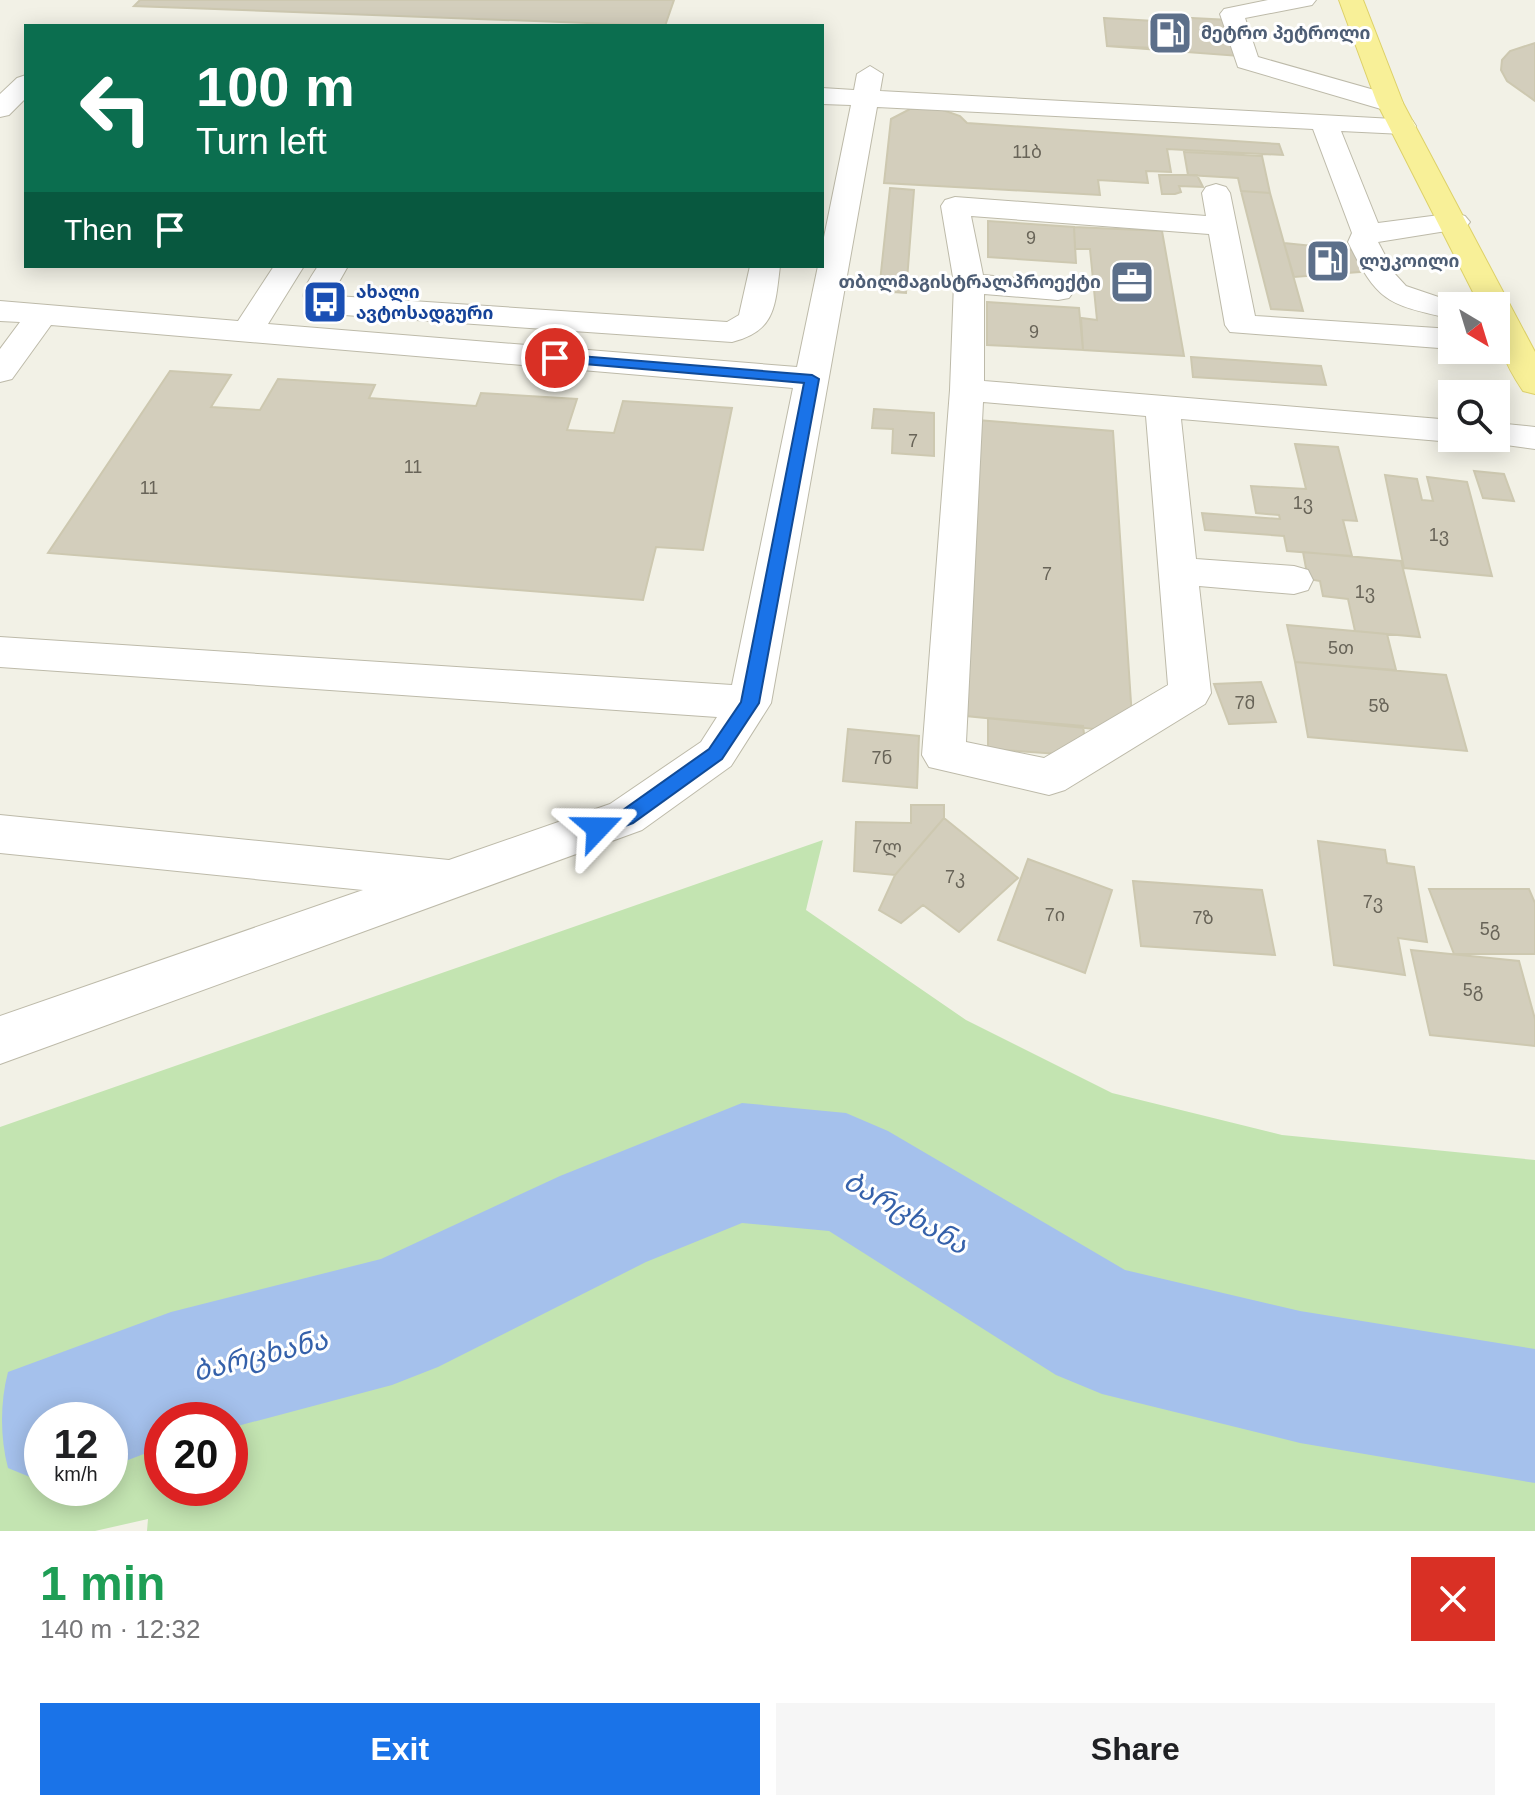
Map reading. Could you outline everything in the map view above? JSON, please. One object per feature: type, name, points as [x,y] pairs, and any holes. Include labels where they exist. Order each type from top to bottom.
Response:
[{"type":"main road","points":[[1351,0],[1397,114],[1455,222],[1486,292]]},
{"type":"main road","points":[[1510,341],[1535,384]]},
{"type":"street","points":[[1304,0],[1232,14],[1247,62],[1397,114]]},
{"type":"street","points":[[824,73],[868,86],[1324,122],[1397,114]]},
{"type":"street","points":[[0,109],[24,85]]},
{"type":"street","points":[[824,96],[868,86],[1397,114]]},
{"type":"street","points":[[0,1040],[626,817],[716,754],[750,703],[868,86]]},
{"type":"street","points":[[1324,122],[1367,233],[1363,242],[1386,287],[1405,299],[1438,307]]},
{"type":"street","points":[[1163,408],[1190,693],[1049,777],[944,755],[967,390],[969,283],[955,206],[1219,209],[1241,325],[1438,338]]},
{"type":"street","points":[[1367,233],[1455,222]]},
{"type":"street","points":[[247,332],[288,268]]},
{"type":"street","points":[[332,268],[319,289],[319,300],[330,305],[732,332],[753,321],[765,268]]},
{"type":"street","points":[[969,283],[1058,291]]},
{"type":"street","points":[[0,311],[812,379]]},
{"type":"street","points":[[0,372],[42,315]]},
{"type":"street","points":[[647,328],[647,366]]},
{"type":"street","points":[[967,390],[1438,430]]},
{"type":"street","points":[[1510,435],[1535,438]]},
{"type":"street","points":[[1179,571],[1294,580]]},
{"type":"street","points":[[0,652],[750,703]]},
{"type":"street","points":[[0,834],[454,879]]},
{"type":"green space","points":[[823,840],[806,910],[966,1020],[1112,1093],[1282,1135],[1535,1160],[1535,1382],[1526,1452],[1535,1454],[1535,1531],[147,1531],[148,1519],[95,1531],[0,1531],[0,1127]]},
{"type":"water","points":[[1535,1382],[1535,1454],[1526,1452],[1519,1413]]},
{"type":"building","points":[[140,0],[674,0],[666,24],[134,6]]},
{"type":"building","name":"მეტრო პეტროლი","points":[[1153,16],[1230,20],[1239,56],[1107,46],[1104,18],[1154,21]]},
{"type":"building","points":[[1104,18],[1154,21],[1156,48],[1107,46]]},
{"type":"building","points":[[1535,43],[1535,101],[1507,81],[1501,70],[1502,60],[1510,51]]},
{"type":"building","points":[[937,108],[960,116],[967,123],[1279,144],[1283,155],[1167,149],[1171,172],[1146,171],[1148,183],[1098,180],[1100,195],[884,183],[891,119],[910,109]]},
{"type":"building","points":[[1184,152],[1262,156],[1270,193],[1241,191],[1238,178],[1188,175]]},
{"type":"building","points":[[1159,175],[1197,175],[1203,187],[1179,186],[1181,192],[1162,194]]},
{"type":"building","points":[[890,188],[914,190],[906,293],[879,291]]},
{"type":"building","points":[[1241,191],[1270,193],[1303,311],[1271,309]]},
{"type":"building","points":[[988,221],[1074,227],[1076,263],[988,257]]},
{"type":"building","points":[[1074,227],[1162,231],[1184,356],[1083,350],[1081,318],[1097,320],[1090,249],[1075,249]]},
{"type":"building","name":"ლუკოილი","points":[[1284,243],[1361,251],[1372,271],[1294,277]]},
{"type":"building","points":[[987,302],[1079,308],[1083,350],[987,345]]},
{"type":"building","points":[[1191,357],[1321,366],[1326,385],[1193,377]]},
{"type":"building","points":[[170,371],[231,375],[211,407],[260,410],[278,379],[375,385],[369,398],[476,406],[481,393],[577,399],[567,430],[614,433],[623,401],[732,408],[703,550],[656,547],[643,600],[48,553]]},
{"type":"building","points":[[874,409],[934,413],[934,456],[892,453],[893,429],[872,428]]},
{"type":"building","points":[[977,420],[1113,431],[1133,733],[966,716]]},
{"type":"building","points":[[1295,444],[1338,447],[1357,521],[1343,520],[1352,556],[1287,551],[1284,536],[1205,530],[1202,513],[1280,519],[1279,515],[1256,513],[1251,486],[1306,489]]},
{"type":"building","points":[[1474,471],[1504,474],[1514,501],[1483,498]]},
{"type":"building","points":[[1385,475],[1417,479],[1422,500],[1433,501],[1427,477],[1467,482],[1492,576],[1404,568]]},
{"type":"building","points":[[1303,552],[1401,561],[1420,637],[1355,631],[1348,599],[1323,596],[1320,581],[1308,579]]},
{"type":"building","points":[[1287,625],[1387,634],[1396,670],[1295,662]]},
{"type":"building","points":[[1295,662],[1446,675],[1467,751],[1308,737]]},
{"type":"building","points":[[1261,682],[1276,722],[1229,724],[1214,684]]},
{"type":"building","points":[[988,718],[1083,726],[1087,756],[988,749]]},
{"type":"building","points":[[848,729],[919,736],[917,788],[843,781]]},
{"type":"building","points":[[911,805],[944,805],[944,818],[895,875],[854,871],[856,822],[911,823]]},
{"type":"building","points":[[944,818],[1018,878],[959,932],[923,905],[901,923],[879,910],[895,875]]},
{"type":"building","points":[[1318,841],[1385,850],[1387,863],[1414,867],[1427,942],[1398,938],[1405,975],[1334,965]]},
{"type":"building","points":[[1028,859],[1112,890],[1085,973],[998,940]]},
{"type":"building","points":[[1133,881],[1262,890],[1275,955],[1141,946]]},
{"type":"building","points":[[1429,889],[1529,889],[1535,903],[1535,954],[1454,954]]},
{"type":"building","points":[[1411,950],[1519,961],[1535,1019],[1535,1046],[1430,1035]]},
{"type":"waterway","name":"ბარცხანა","points":[[105,1402],[171,1378],[392,1321],[603,1219],[742,1163],[846,1173],[1102,1329],[1300,1377],[1535,1416]]},
{"type":"place","name":"მეტრო პეტროლი","points":[[1170,33]]},
{"type":"place","name":"ლუკოილი","points":[[1328,261]]},
{"type":"place","name":"თბილმაგისტრალპროექტი","points":[[1132,282]]},
{"type":"place","name":"ახალი ავტოსადგური","points":[[325,302]]},
{"type":"route","points":[[555,358],[812,379],[750,703],[716,754],[626,817],[598,828]]}]
